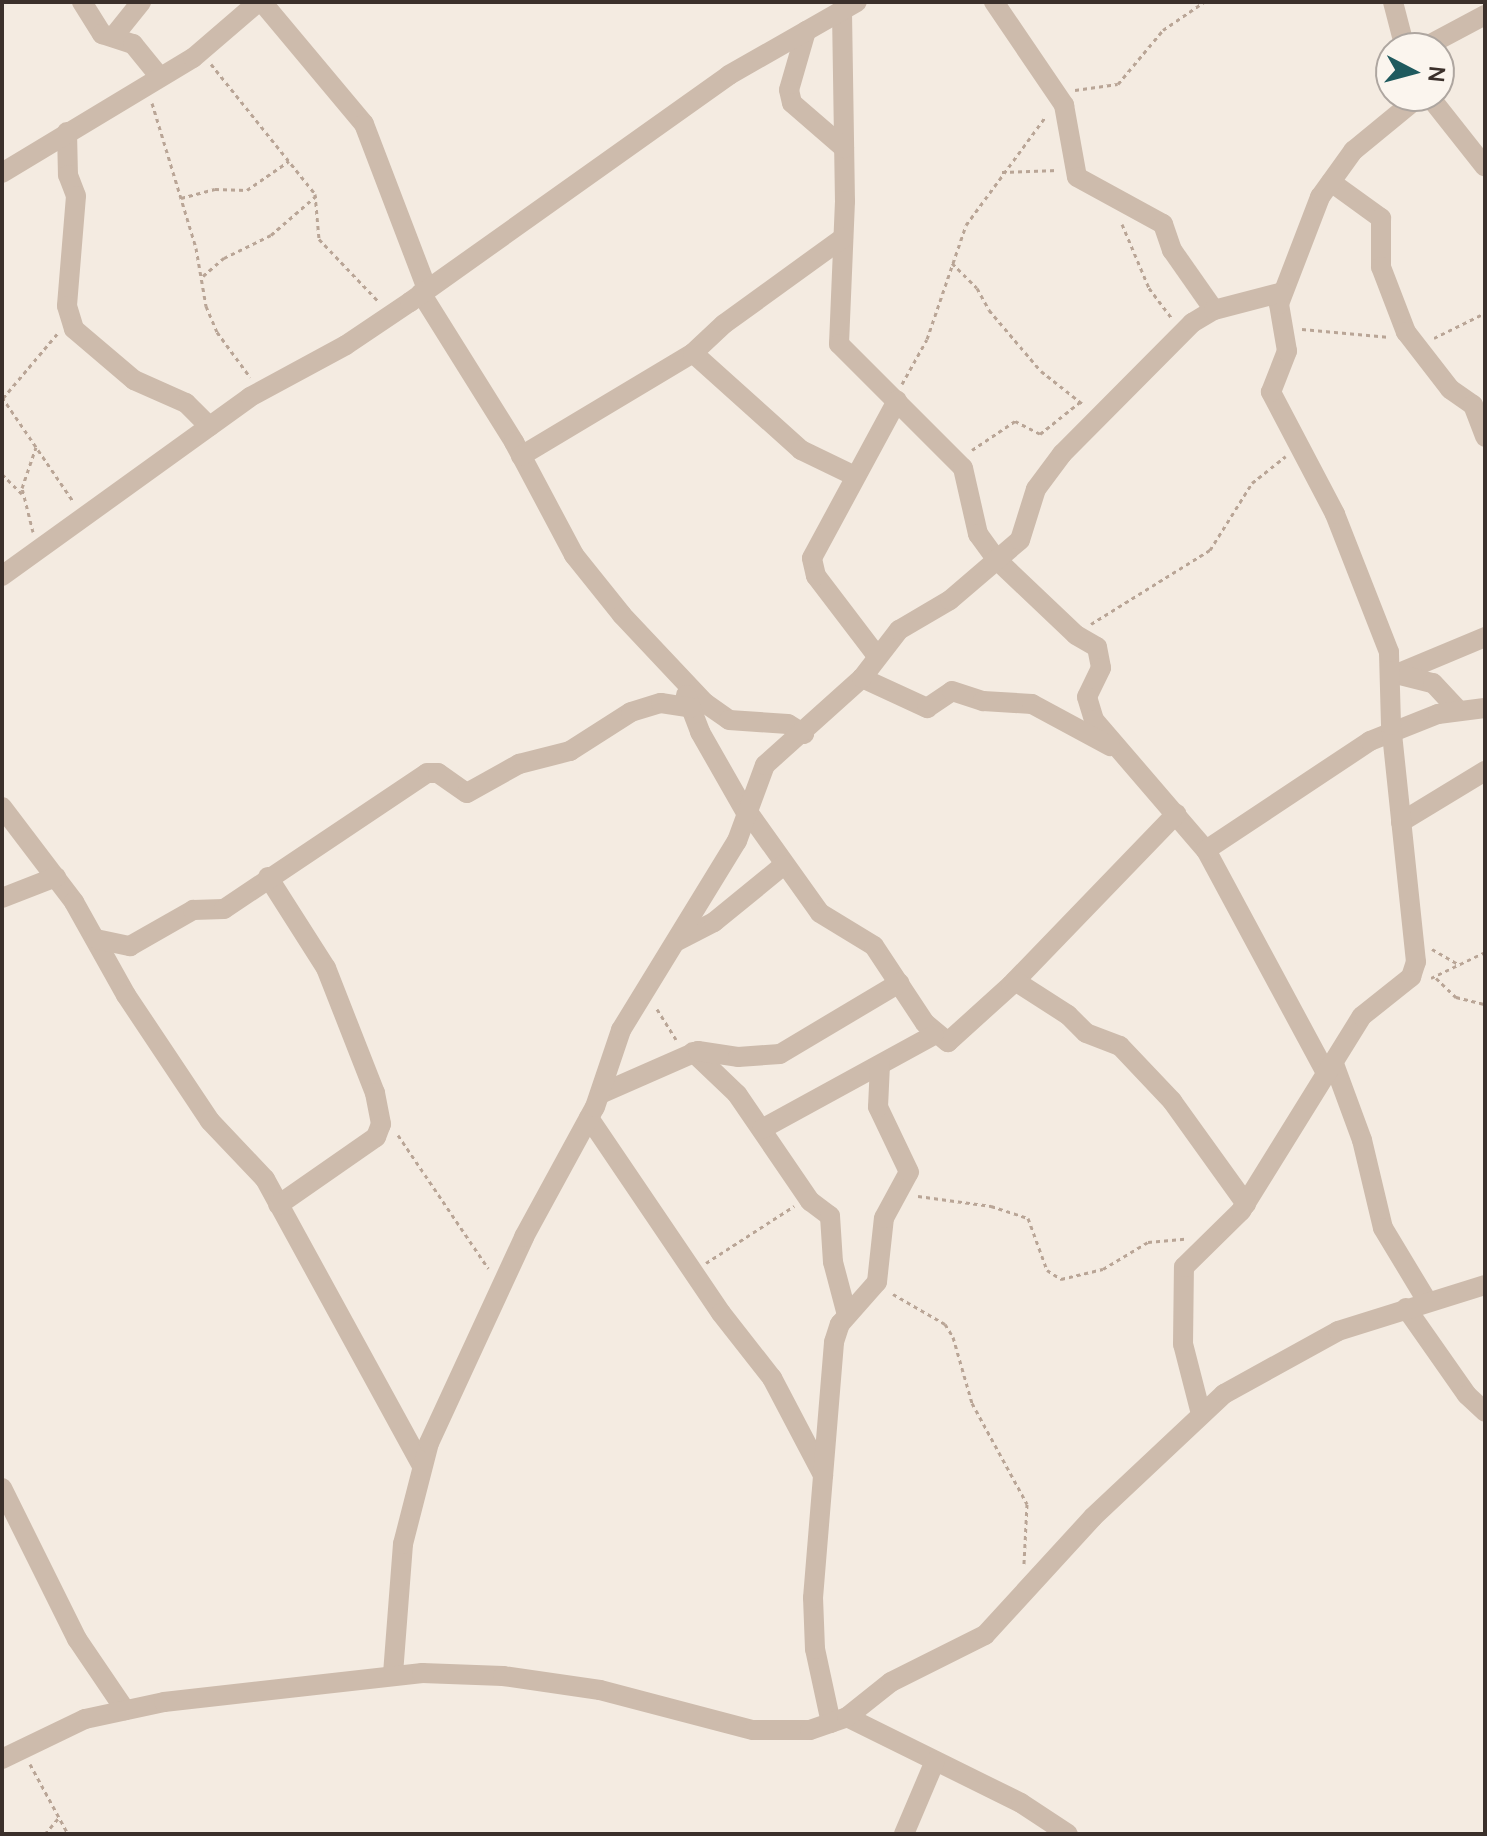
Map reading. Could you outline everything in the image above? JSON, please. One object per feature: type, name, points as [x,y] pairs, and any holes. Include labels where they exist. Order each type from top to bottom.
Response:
[{"type":"street","points":[[82,2],[102,34],[145,52],[152,80]]},
{"type":"street","points":[[113,37],[141,2]]},
{"type":"street","points":[[2,173],[200,52],[260,2],[364,124],[424,291],[521,456],[574,555],[678,676],[729,720],[788,724],[804,734]]},
{"type":"street","points":[[994,2],[1060,98],[1069,121],[1074,171],[1115,201],[1163,224],[1172,250],[1214,310]]},
{"type":"street","points":[[1393,2],[1401,32]]},
{"type":"street","points":[[2,576],[86,520],[209,426],[393,313],[729,75],[849,7]]},
{"type":"street","points":[[849,7],[839,344],[958,461],[970,487],[978,534],[996,559],[1076,635],[1101,653],[1101,668],[1087,697],[1094,720],[1111,747],[1206,850],[1350,1102],[1389,1243],[1427,1301]]},
{"type":"street","points":[[1453,32],[1485,15]]},
{"type":"street","points":[[806,31],[789,90],[792,103],[844,148]]},
{"type":"street","points":[[1201,1414],[1180,1312],[1184,1267],[1246,1204],[1362,1016],[1411,977],[1415,937],[1392,731],[1396,674],[1349,547],[1271,392],[1287,351],[1278,310],[1320,197],[1353,151],[1401,112]]},
{"type":"street","points":[[1442,112],[1485,167]]},
{"type":"street","points":[[67,132],[68,175],[76,196],[67,285],[70,319],[82,340],[121,371],[186,403],[209,426]]},
{"type":"street","points":[[1331,182],[1381,218],[1381,267],[1414,344],[1450,389],[1473,405],[1485,437]]},
{"type":"street","points":[[521,456],[693,353],[724,324],[843,238]]},
{"type":"street","points":[[393,1674],[403,1544],[422,1466],[502,1286],[600,1094],[621,1030],[748,814],[765,765],[804,734],[862,678],[899,630],[950,600],[1025,535],[1036,489],[1097,415],[1186,330],[1214,310],[1283,292]]},
{"type":"street","points":[[693,353],[801,450],[853,475]]},
{"type":"street","points":[[877,656],[813,567],[813,551],[896,399]]},
{"type":"street","points":[[1396,674],[1485,637]]},
{"type":"street","points":[[1396,674],[1433,683],[1458,710]]},
{"type":"street","points":[[678,676],[691,708],[748,814],[820,913],[874,946],[934,1035],[952,1041],[1015,981],[1176,814]]},
{"type":"street","points":[[862,678],[923,708],[952,691],[983,701],[1032,704],[1111,747]]},
{"type":"street","points":[[96,939],[130,946],[193,910],[224,909],[427,773],[438,773],[467,793],[519,764],[570,751],[631,712],[661,703],[691,708]]},
{"type":"street","points":[[1206,850],[1335,761],[1392,731],[1458,710],[1485,708]]},
{"type":"street","points":[[1401,822],[1485,771]]},
{"type":"street","points":[[2,807],[56,877],[96,939],[131,1004],[193,1097],[251,1160],[368,1373],[408,1433],[422,1466]]},
{"type":"street","points":[[676,941],[714,922],[784,865]]},
{"type":"street","points":[[2,898],[56,877]]},
{"type":"street","points":[[268,877],[326,968],[381,1113],[376,1137],[278,1205]]},
{"type":"street","points":[[1015,981],[1068,1015],[1086,1033],[1120,1046],[1172,1101],[1246,1204]]},
{"type":"street","points":[[600,1094],[689,1054],[765,1058],[780,1054],[899,983]]},
{"type":"street","points":[[762,1129],[934,1035]]},
{"type":"street","points":[[689,1054],[725,1081],[762,1129],[807,1198],[833,1225],[833,1262],[847,1315]]},
{"type":"street","points":[[880,1065],[878,1107],[909,1172],[880,1233],[874,1286],[847,1315],[834,1342],[813,1598],[815,1649],[839,1720],[935,1761],[1021,1803],[1068,1834]]},
{"type":"street","points":[[589,1118],[693,1272],[772,1378],[824,1477]]},
{"type":"street","points":[[2,1759],[85,1719],[125,1710],[212,1694],[393,1674],[503,1676],[600,1690],[753,1730],[794,1733],[839,1720],[891,1682],[985,1635],[1022,1599],[1093,1517],[1224,1394],[1338,1331],[1485,1285]]},
{"type":"street","points":[[1406,1308],[1467,1395],[1485,1412]]},
{"type":"street","points":[[2,1488],[77,1639],[125,1710]]},
{"type":"street","points":[[904,1834],[935,1761]]},
{"type":"path","points":[[896,399],[927,339],[966,225],[1002,172],[1060,98],[1089,86],[1118,84],[1163,30],[1204,2]]},
{"type":"path","points":[[200,52],[316,196],[319,239],[343,269],[393,313]]},
{"type":"path","points":[[152,80],[217,332],[260,392]]},
{"type":"path","points":[[181,198],[215,189],[247,190],[289,161]]},
{"type":"path","points":[[1002,172],[1074,171]]},
{"type":"path","points":[[202,278],[224,258],[271,235],[316,196]]},
{"type":"path","points":[[1115,201],[1149,288],[1186,330]]},
{"type":"path","points":[[952,263],[977,288],[989,310],[1041,371],[1097,415]]},
{"type":"path","points":[[1282,328],[1414,344],[1485,313]]},
{"type":"path","points":[[70,319],[3,397],[86,520]]},
{"type":"path","points":[[958,461],[1015,421],[1040,434],[1080,402]]},
{"type":"path","points":[[22,494],[36,447]]},
{"type":"path","points":[[1076,635],[1210,550],[1224,535],[1252,483],[1299,447]]},
{"type":"path","points":[[2,474],[22,494],[39,552]]},
{"type":"path","points":[[1415,937],[1460,965]]},
{"type":"path","points":[[1411,977],[1436,978],[1485,952]]},
{"type":"path","points":[[1436,978],[1456,997],[1485,1004]]},
{"type":"path","points":[[645,989],[689,1054]]},
{"type":"path","points":[[381,1113],[502,1286]]},
{"type":"path","points":[[899,1194],[991,1206],[1028,1218],[1050,1275],[1061,1279],[1103,1269],[1157,1239],[1213,1239]]},
{"type":"path","points":[[693,1272],[807,1198]]},
{"type":"path","points":[[874,1286],[917,1305],[945,1324],[953,1337],[972,1403],[1027,1504],[1022,1599]]},
{"type":"path","points":[[24,1748],[39,1788],[60,1816],[68,1834]]},
{"type":"path","points":[[45,1834],[60,1816]]}]
